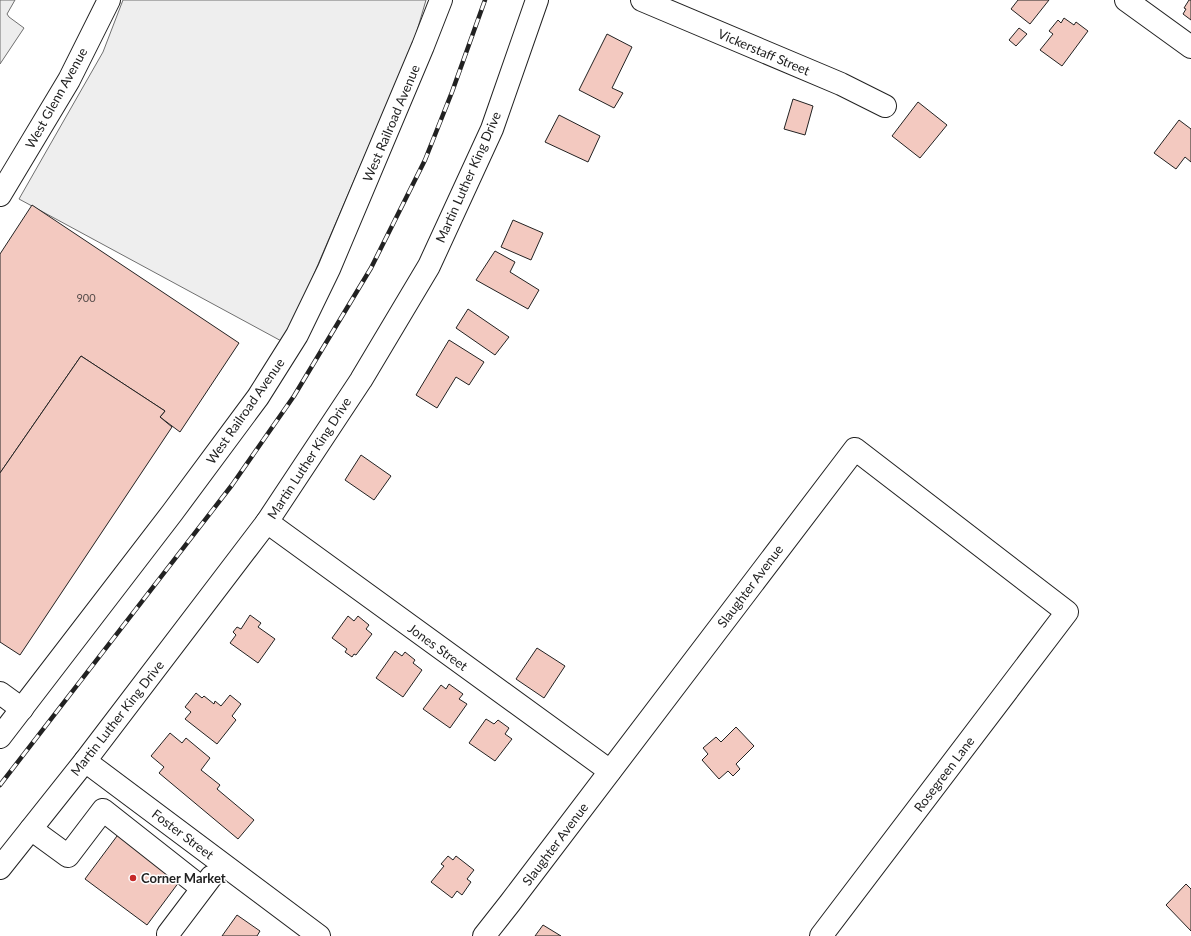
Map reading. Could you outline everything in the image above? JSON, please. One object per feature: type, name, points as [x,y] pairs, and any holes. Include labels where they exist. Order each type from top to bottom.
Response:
[{"type":"street","name":"West Glenn Avenue","points":[[0,195],[69,80],[109,0]]},
{"type":"street","name":"West Railroad Avenue","points":[[0,737],[172,513],[258,397],[297,335],[329,269],[423,46],[440,0]]},
{"type":"street","name":"Martin Luther King Drive","points":[[0,868],[85,761],[267,522],[361,380],[429,266],[492,129],[537,0]]},
{"type":"street","name":"Vickerstaff Street","points":[[642,0],[841,84],[885,106]]},
{"type":"street","points":[[1126,0],[1191,47]]},
{"type":"street","name":"Slaughter Avenue","points":[[484,936],[854,449],[1067,612]]},
{"type":"street","name":"Jones Street","points":[[267,522],[610,771]]},
{"type":"street","name":"Rosegreen Lane","points":[[821,936],[1067,612]]},
{"type":"street","points":[[0,693],[22,709]]},
{"type":"street","name":"Foster Street","points":[[85,761],[319,936]]},
{"type":"street","points":[[31,829],[68,856],[103,810],[202,888]]},
{"type":"street","points":[[168,934],[221,863]]},
{"type":"shaded area","points":[[0,0],[15,0],[7,14],[24,28],[0,64]]},
{"type":"shaded area","points":[[123,0],[426,0],[414,41],[285,343],[19,199],[103,52]]},
{"type":"building","points":[[1018,0],[1049,0],[1030,24],[1011,9]]},
{"type":"building","points":[[1189,0],[1191,0],[1191,20],[1183,14],[1186,9],[1184,8]]},
{"type":"building","points":[[1064,18],[1074,25],[1076,22],[1088,31],[1062,66],[1040,50],[1053,34],[1049,31],[1058,20],[1061,23]]},
{"type":"building","points":[[1019,28],[1027,34],[1016,46],[1009,40]]},
{"type":"building","points":[[607,34],[632,47],[612,88],[623,93],[614,108],[579,90]]},
{"type":"building","points":[[793,99],[813,106],[805,135],[784,129]]},
{"type":"building","points":[[918,102],[947,125],[920,158],[892,136]]},
{"type":"building","points":[[559,115],[600,136],[588,162],[545,142]]},
{"type":"building","points":[[1179,120],[1191,129],[1191,162],[1185,157],[1176,169],[1154,153]]},
{"type":"building","points":[[32,205],[239,343],[180,432],[160,417],[165,411],[81,356],[0,473],[0,254]]},
{"type":"building","points":[[513,220],[543,233],[531,260],[501,247]]},
{"type":"building","points":[[495,251],[515,262],[510,272],[539,290],[528,309],[476,280]]},
{"type":"building","points":[[468,309],[509,337],[495,355],[456,328]]},
{"type":"building","points":[[449,340],[484,362],[469,385],[456,377],[437,408],[416,395]]},
{"type":"building","points":[[81,356],[165,411],[160,417],[172,427],[20,655],[0,642],[0,473]]},
{"type":"building","points":[[361,455],[391,476],[374,500],[345,480]]},
{"type":"building","points":[[250,615],[261,623],[258,627],[275,639],[258,663],[230,643],[236,635],[233,632],[237,627],[241,629]]},
{"type":"building","points":[[348,616],[354,621],[358,616],[369,625],[366,629],[372,634],[356,655],[354,654],[352,657],[345,652],[347,649],[332,638]]},
{"type":"building","points":[[537,648],[565,666],[544,698],[516,679]]},
{"type":"building","points":[[395,651],[402,656],[405,652],[415,660],[413,663],[422,670],[403,697],[376,678]]},
{"type":"building","points":[[449,684],[463,694],[459,699],[467,704],[450,728],[423,709],[441,685],[446,689]]},
{"type":"building","points":[[196,693],[202,698],[204,696],[214,704],[215,701],[221,706],[230,695],[241,704],[232,716],[236,720],[217,744],[185,719],[191,712],[185,707]]},
{"type":"building","points":[[486,719],[494,724],[498,720],[509,728],[505,734],[512,739],[495,761],[469,743]]},
{"type":"building","points":[[736,727],[754,746],[736,764],[740,769],[733,776],[728,771],[719,779],[702,760],[708,754],[703,748],[716,737],[721,742]]},
{"type":"building","points":[[170,733],[182,743],[186,738],[210,758],[201,770],[220,785],[217,789],[254,820],[238,839],[159,773],[164,767],[151,756]]},
{"type":"building","name":"Corner Market","points":[[120,832],[182,878],[147,925],[85,879]]},
{"type":"building","points":[[448,856],[453,860],[456,856],[474,870],[467,879],[471,882],[462,895],[457,891],[452,898],[431,882],[444,866],[441,864]]},
{"type":"building","points":[[1186,884],[1191,889],[1191,931],[1166,905]]},
{"type":"building","points":[[237,915],[260,931],[257,936],[222,936]]},
{"type":"building","points":[[543,925],[561,936],[535,936]]},
{"type":"railway","points":[[0,785],[232,485],[294,396],[371,268],[425,160],[452,92],[485,0]]},
{"type":"place","name":"Corner Market","points":[[133,878]]}]
